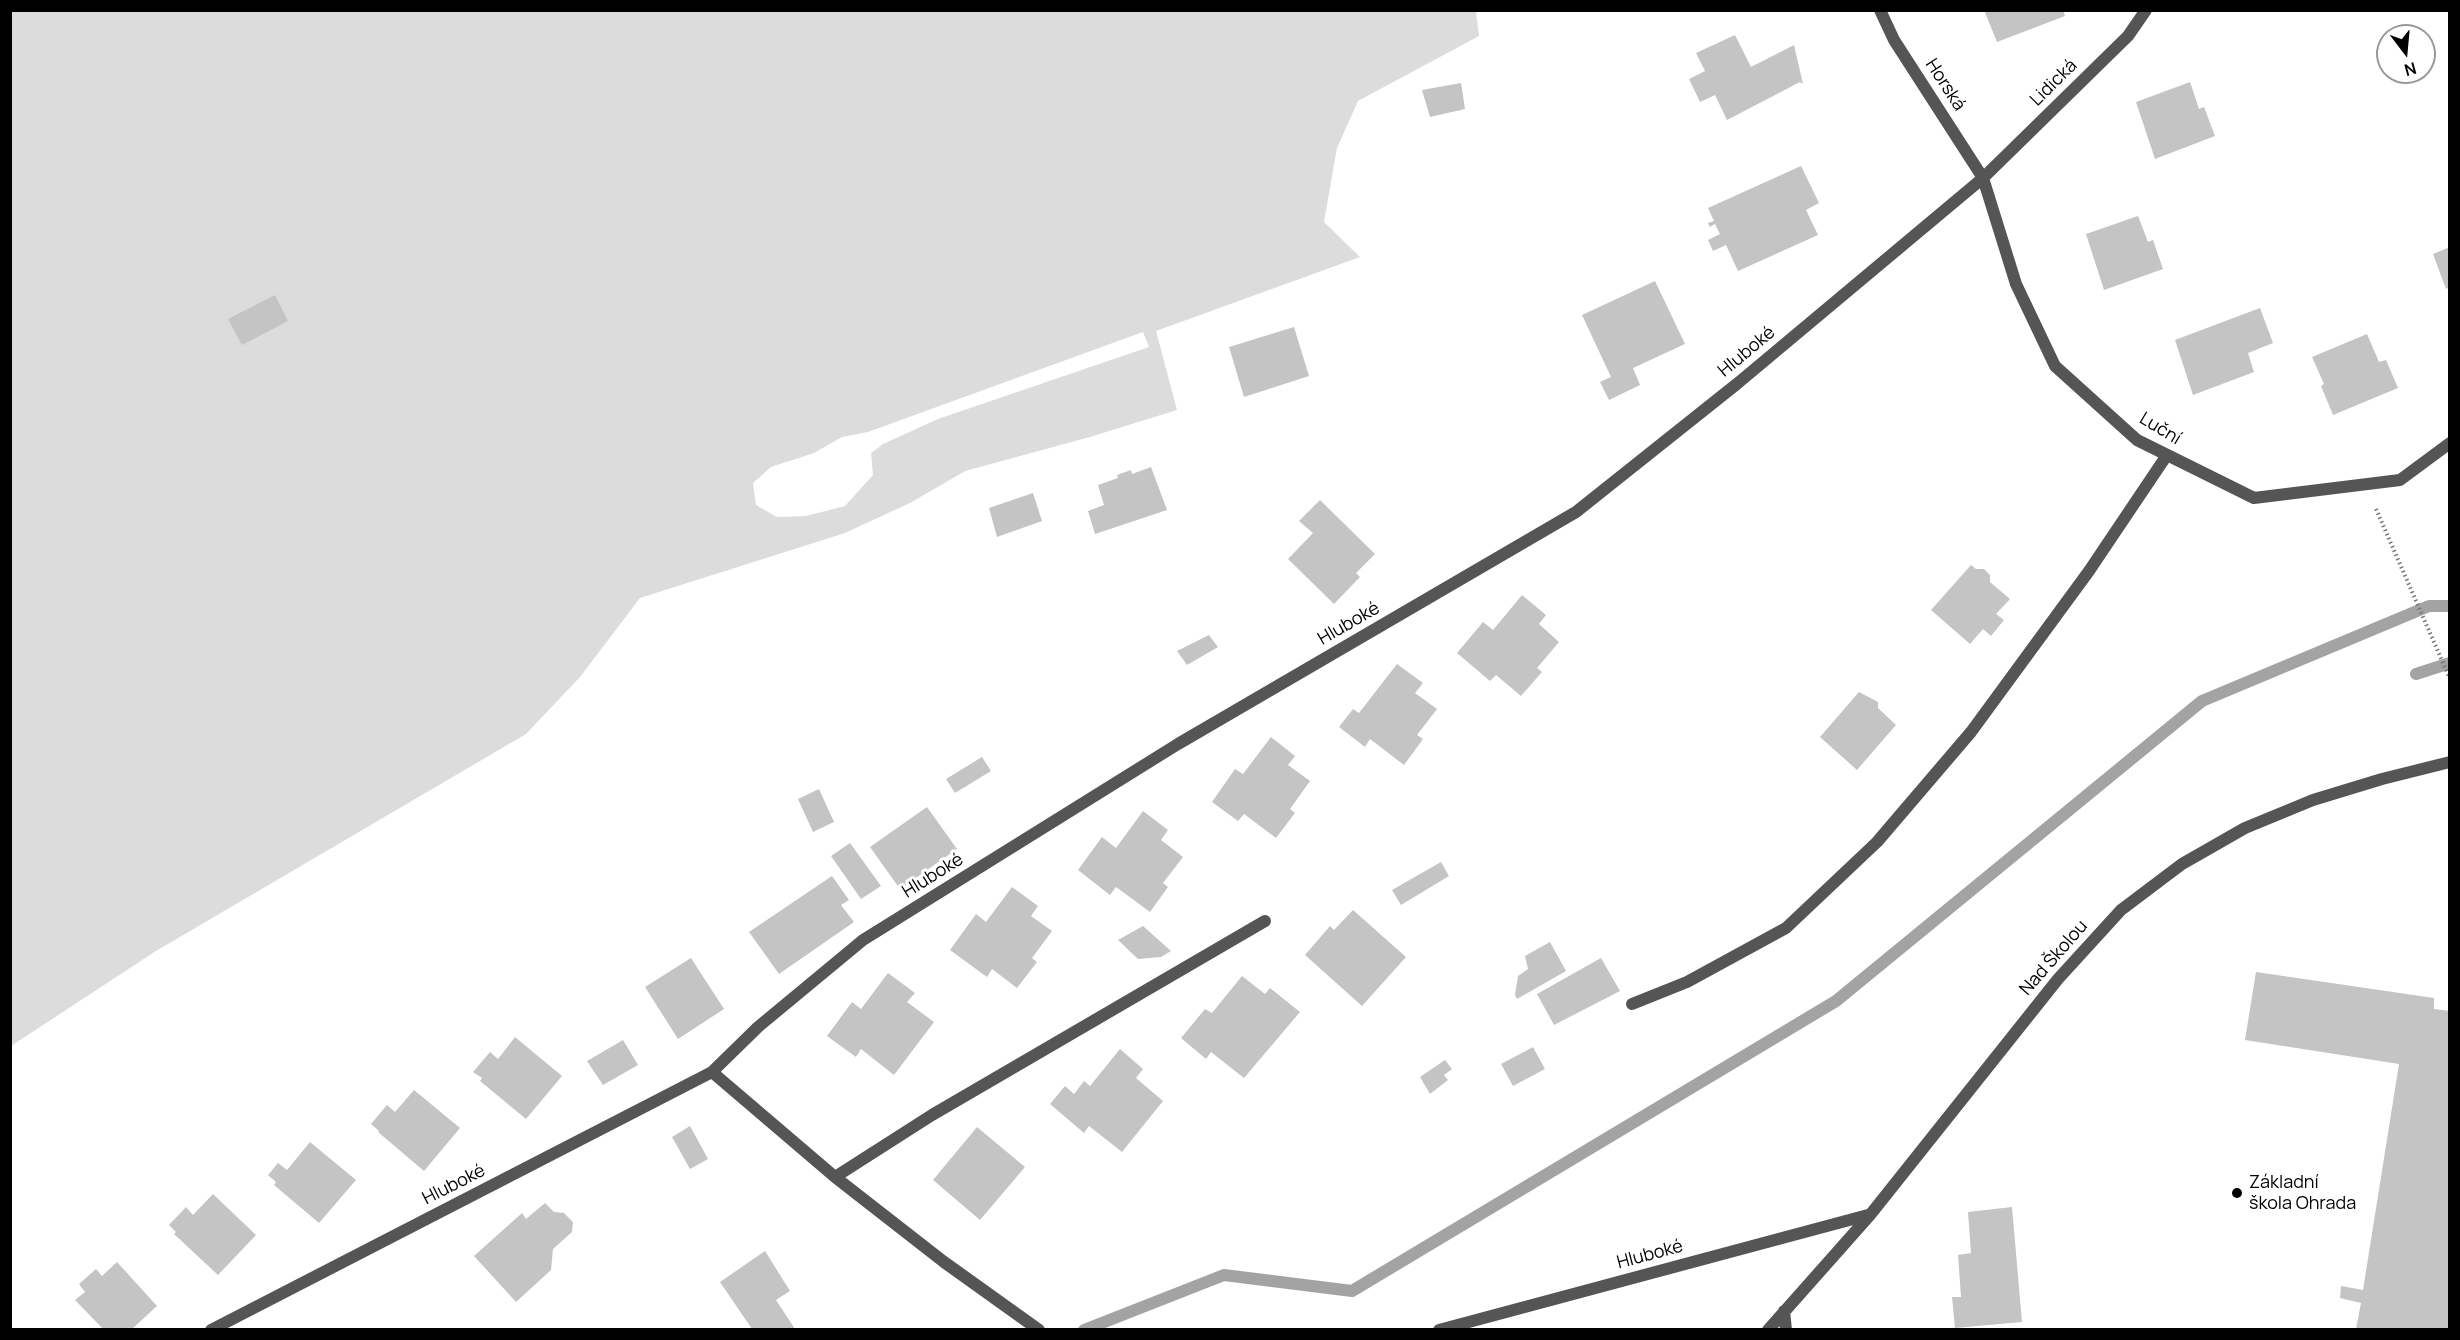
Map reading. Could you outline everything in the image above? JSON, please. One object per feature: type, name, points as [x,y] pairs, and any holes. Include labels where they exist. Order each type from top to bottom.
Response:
[{"type":"street","name":"Horská","points":[[1880,10],[1894,40],[1983,178]]},
{"type":"street","name":"Lidická","points":[[1983,178],[2128,36],[2146,10]]},
{"type":"street","name":"Luční","points":[[1983,178],[2016,284],[2055,366],[2137,440],[2254,498],[2400,480],[2450,443]]},
{"type":"street","name":"Hluboké","points":[[211,1329],[712,1072],[758,1027],[863,940],[1178,744],[1576,512],[1738,383],[1983,178]]},
{"type":"street","points":[[1632,1004],[1687,982],[1786,928],[1877,842],[1971,732],[2089,571],[2166,455]]},
{"type":"street","name":"Nad Školou","points":[[1768,1329],[1869,1215],[2058,979],[2121,910],[2182,864],[2245,828],[2313,800],[2382,778],[2450,762]]},
{"type":"street","points":[[835,1177],[932,1115],[1265,921]]},
{"type":"street","points":[[712,1072],[835,1177],[944,1262],[1036,1327]]},
{"type":"street","name":"Hluboké","points":[[1439,1329],[1869,1215]]},
{"type":"street","points":[[1784,1311],[1786,1329]]},
{"type":"path","points":[[2365,484],[2450,679]]},
{"type":"shaded area","points":[[11,11],[1476,11],[1479,36],[1358,101],[1337,148],[1324,222],[1360,257],[1156,331],[1177,410],[1090,437],[965,471],[912,502],[845,533],[640,598],[580,677],[526,734],[156,951],[11,1046]],"holes":[[[1143,332],[1149,347],[938,419],[883,444],[871,453],[873,475],[845,506],[806,516],[777,517],[756,505],[753,483],[771,467],[814,453],[842,437],[868,432]]]},
{"type":"building","points":[[1984,10],[2063,10],[2065,16],[1997,42]]},
{"type":"building","points":[[1735,35],[1751,67],[1794,45],[1803,84],[1800,82],[1727,120],[1715,95],[1700,102],[1689,79],[1705,71],[1696,53]]},
{"type":"building","points":[[2190,82],[2199,109],[2204,107],[2215,136],[2155,159],[2136,102]]},
{"type":"building","points":[[1461,83],[1465,109],[1430,117],[1422,90]]},
{"type":"building","points":[[1801,166],[1819,203],[1806,210],[1818,235],[1738,271],[1726,245],[1713,251],[1708,240],[1720,234],[1715,224],[1710,227],[1708,223],[1714,221],[1708,208]]},
{"type":"building","points":[[2138,216],[2148,242],[2153,240],[2163,269],[2104,290],[2086,234]]},
{"type":"building","points":[[2450,247],[2450,287],[2446,289],[2433,254]]},
{"type":"building","points":[[1655,281],[1685,344],[1633,368],[1640,385],[1609,400],[1600,382],[1611,377],[1582,315]]},
{"type":"building","points":[[275,295],[288,321],[242,345],[228,319]]},
{"type":"building","points":[[2260,308],[2273,343],[2248,353],[2254,372],[2193,395],[2175,340]]},
{"type":"building","points":[[1294,327],[1309,376],[1244,397],[1229,347]]},
{"type":"building","points":[[2367,334],[2379,362],[2386,360],[2398,388],[2333,415],[2321,386],[2324,384],[2312,357]]},
{"type":"building","points":[[1151,467],[1167,510],[1095,534],[1088,511],[1104,505],[1098,485],[1118,478],[1117,475],[1131,470],[1132,474]]},
{"type":"building","points":[[1033,493],[1042,521],[997,537],[989,508]]},
{"type":"building","points":[[1320,500],[1375,554],[1356,573],[1360,577],[1334,604],[1288,559],[1313,533],[1299,521]]},
{"type":"building","points":[[1971,565],[1976,569],[1984,569],[1990,575],[1990,582],[2010,599],[1996,614],[2004,620],[1991,636],[1983,629],[1970,644],[1931,610]]},
{"type":"building","points":[[1522,595],[1546,615],[1539,624],[1559,642],[1537,668],[1542,672],[1521,696],[1496,675],[1490,681],[1457,653],[1483,622],[1493,630]]},
{"type":"building","points":[[1209,635],[1218,647],[1187,665],[1177,651]]},
{"type":"building","points":[[1397,664],[1423,683],[1415,693],[1437,709],[1417,735],[1423,739],[1404,765],[1370,739],[1365,747],[1339,727],[1353,709],[1359,713]]},
{"type":"building","points":[[1859,692],[1878,702],[1878,708],[1896,725],[1857,770],[1820,737]]},
{"type":"building","points":[[1271,737],[1295,756],[1288,765],[1310,781],[1290,809],[1295,813],[1276,838],[1244,814],[1238,821],[1212,802],[1235,769],[1243,774]]},
{"type":"building","points":[[982,757],[991,771],[955,793],[946,779]]},
{"type":"building","points":[[819,789],[834,822],[813,832],[798,799]]},
{"type":"building","points":[[927,807],[957,849],[900,889],[870,847]]},
{"type":"building","points":[[1143,811],[1168,830],[1161,840],[1183,857],[1163,883],[1168,887],[1150,912],[1116,887],[1110,895],[1078,870],[1102,837],[1116,848]]},
{"type":"building","points":[[850,843],[881,886],[861,899],[831,856]]},
{"type":"building","points":[[1441,862],[1449,876],[1401,905],[1392,890]]},
{"type":"building","points":[[832,876],[849,900],[841,905],[854,922],[779,974],[749,932]]},
{"type":"building","points":[[1012,887],[1038,906],[1031,916],[1052,931],[1032,958],[1037,962],[1017,988],[992,969],[987,977],[950,950],[976,914],[986,922]]},
{"type":"building","points":[[1353,910],[1406,957],[1362,1006],[1305,955],[1330,926],[1334,930]]},
{"type":"building","points":[[1143,926],[1171,951],[1161,957],[1138,959],[1118,940]]},
{"type":"building","points":[[1550,942],[1566,971],[1517,999],[1515,995],[1518,976],[1528,969],[1525,956]]},
{"type":"building","points":[[691,958],[724,1009],[678,1039],[645,987]]},
{"type":"building","points":[[1601,958],[1620,991],[1554,1025],[1537,994]]},
{"type":"building","points":[[2256,972],[2434,998],[2434,1009],[2450,1011],[2450,1329],[2356,1329],[2361,1303],[2340,1298],[2341,1286],[2363,1290],[2399,1064],[2245,1040]]},
{"type":"building","points":[[888,973],[915,993],[907,1002],[934,1022],[894,1075],[861,1049],[856,1057],[827,1036],[852,1002],[861,1009]]},
{"type":"building","points":[[1242,976],[1265,994],[1270,988],[1300,1012],[1244,1078],[1211,1052],[1206,1059],[1181,1038],[1205,1009],[1212,1013]]},
{"type":"building","points":[[515,1037],[562,1076],[526,1119],[480,1081],[482,1078],[473,1072],[490,1052],[498,1059]]},
{"type":"building","points":[[623,1040],[638,1065],[603,1085],[587,1061]]},
{"type":"building","points":[[1533,1047],[1545,1069],[1513,1086],[1501,1064]]},
{"type":"building","points":[[1120,1049],[1143,1069],[1136,1078],[1163,1101],[1122,1152],[1089,1126],[1084,1133],[1050,1104],[1065,1086],[1074,1094],[1084,1081],[1090,1086]]},
{"type":"building","points":[[1445,1060],[1452,1069],[1444,1075],[1448,1080],[1430,1094],[1420,1077]]},
{"type":"building","points":[[414,1090],[460,1128],[424,1171],[371,1124],[387,1105],[395,1112]]},
{"type":"building","points":[[690,1126],[708,1159],[690,1169],[672,1137]]},
{"type":"building","points":[[977,1127],[1025,1167],[980,1220],[933,1180]]},
{"type":"building","points":[[310,1142],[356,1180],[319,1223],[274,1185],[276,1182],[268,1175],[278,1163],[287,1170]]},
{"type":"building","points":[[213,1194],[256,1235],[218,1275],[174,1234],[176,1232],[169,1225],[186,1207],[193,1215]]},
{"type":"building","points":[[545,1203],[554,1212],[564,1213],[573,1222],[572,1232],[553,1249],[551,1270],[516,1302],[474,1256],[522,1213],[526,1219]]},
{"type":"building","points":[[2012,1207],[2022,1322],[1955,1328],[1952,1297],[1961,1297],[1958,1255],[1971,1253],[1968,1212]]},
{"type":"building","points":[[765,1251],[790,1291],[776,1300],[795,1329],[752,1329],[720,1282]]},
{"type":"building","points":[[117,1262],[157,1306],[132,1329],[103,1329],[75,1300],[85,1292],[79,1284],[96,1269],[102,1276]]},
{"type":"waterway","points":[[1084,1330],[1224,1275],[1352,1291],[1836,1001],[2202,701],[2429,606],[2450,606]]},
{"type":"waterway","points":[[2416,674],[2450,663]]},
{"type":"place","name":"Základní škola Ohrada","points":[[2237,1193]]}]
